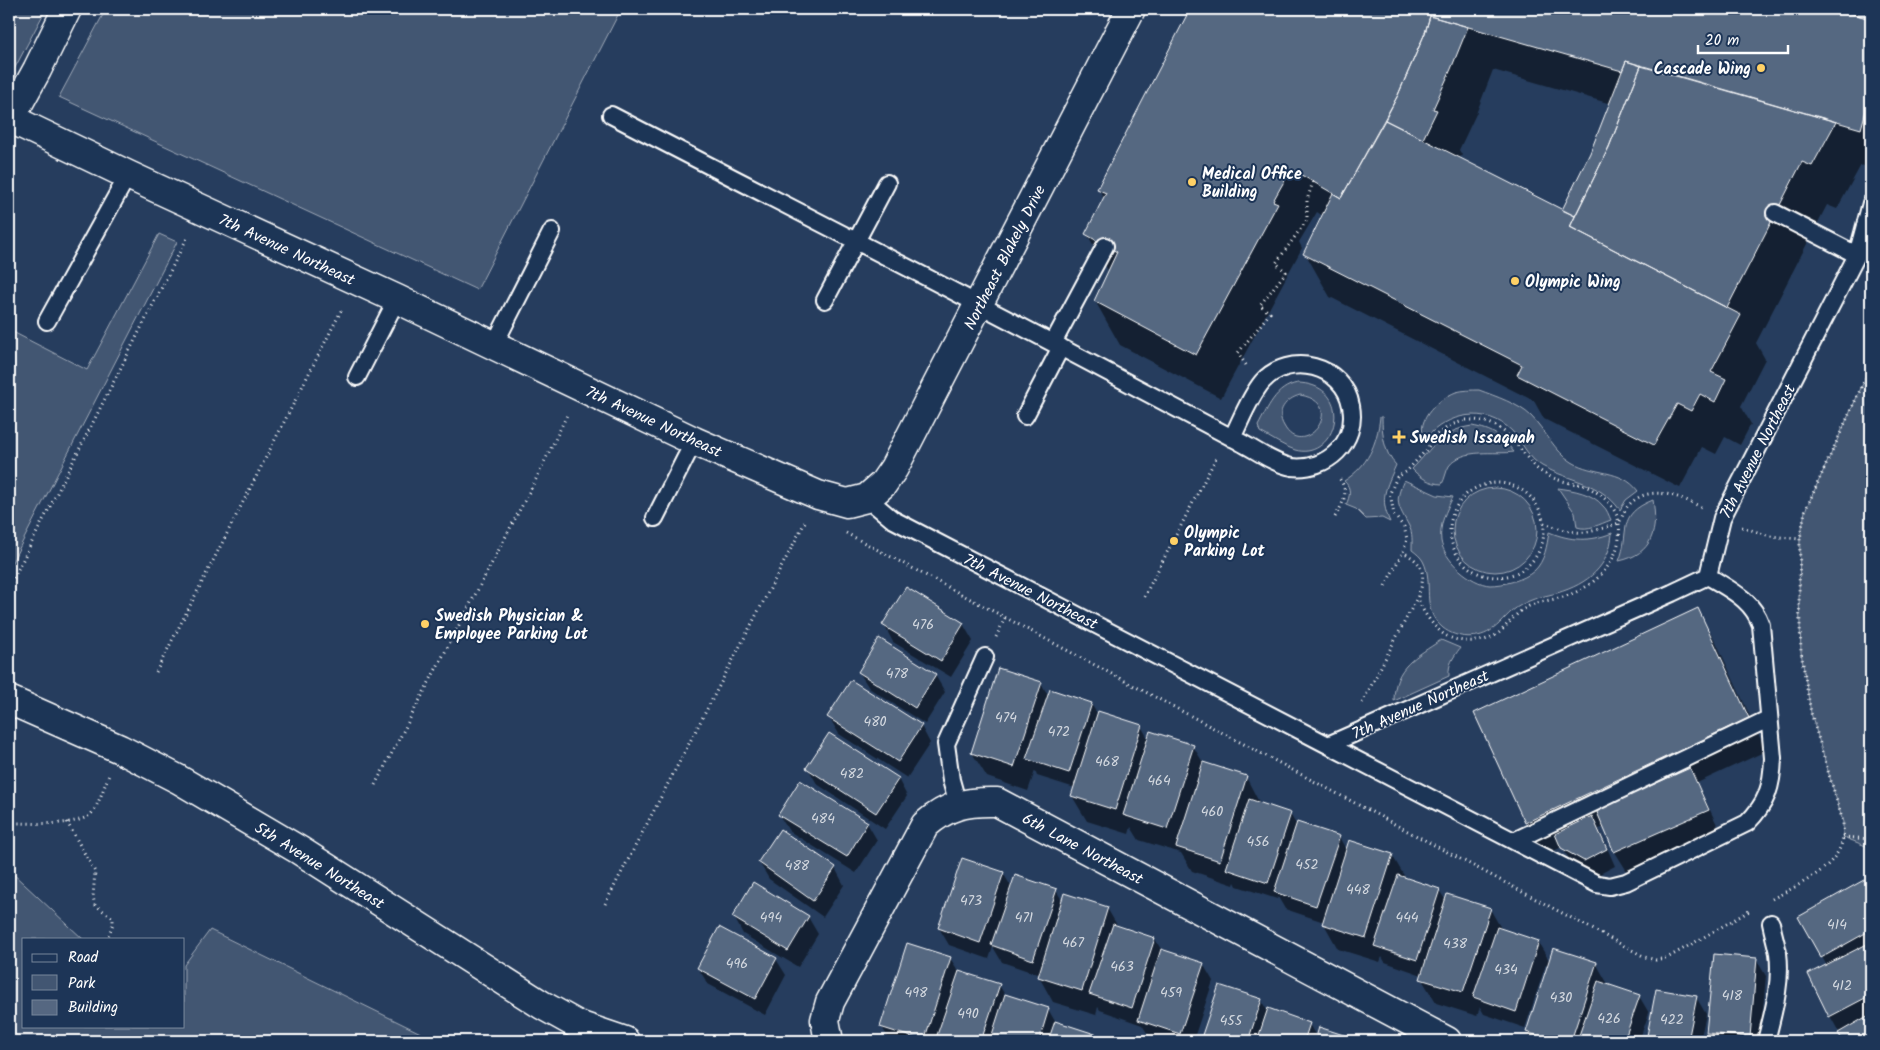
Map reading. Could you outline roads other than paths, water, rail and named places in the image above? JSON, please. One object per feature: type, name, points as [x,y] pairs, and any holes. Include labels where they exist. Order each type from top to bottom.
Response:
[{"type":"street","points":[[9,119],[37,70],[67,9]]},
{"type":"street","name":"Northeast Blakely Drive","points":[[867,498],[883,484],[894,468],[1131,9]]},
{"type":"street","name":"7th Avenue Northeast","points":[[9,119],[397,299],[694,441],[818,495],[847,503],[867,498]]},
{"type":"street","name":"5th Avenue Northeast","points":[[9,700],[120,749],[178,779],[299,850],[542,1005],[578,1025],[625,1041]]},
{"type":"street","name":"6th Lane Northeast","points":[[822,1039],[830,1002],[925,825],[936,815],[958,805],[973,801],[997,802],[1447,1041]]},
{"type":"lane","points":[[611,115],[979,304],[1232,438],[1288,466],[1306,468],[1323,463],[1338,452],[1348,437],[1352,422],[1352,405],[1346,390],[1335,377],[1322,368],[1306,364],[1289,365],[1274,371],[1262,382],[1232,438]]},
{"type":"lane","points":[[47,321],[128,175]]},
{"type":"lane","points":[[825,300],[887,183]]},
{"type":"lane","points":[[1775,213],[1857,255],[1871,203]]},
{"type":"lane","points":[[494,345],[552,230]]},
{"type":"lane","name":"7th Avenue Northeast","points":[[867,498],[892,519],[1328,745],[1708,576],[1722,518],[1857,255],[1871,234]]},
{"type":"lane","points":[[1025,416],[1105,246]]},
{"type":"lane","points":[[357,377],[397,299]]},
{"type":"lane","points":[[655,518],[694,441]]},
{"type":"lane","points":[[1328,745],[1597,884],[1610,886],[1626,882],[1747,824],[1759,811],[1772,779],[1761,625],[1757,612],[1748,602],[1708,576]]},
{"type":"lane","points":[[958,805],[951,780],[946,744],[985,657]]},
{"type":"lane","points":[[1514,841],[1768,719]]},
{"type":"lane","points":[[1766,1041],[1779,973],[1778,954],[1770,923]]},
{"type":"place","name":"Cascade Wing","points":[[1761,68]]},
{"type":"place","name":"Medical Office Building","points":[[1192,182]]},
{"type":"place","name":"Olympic Wing","points":[[1515,281]]},
{"type":"place","name":"Swedish Issaquah","points":[[1399,437]]},
{"type":"place","name":"Olympic Parking Lot","points":[[1174,541]]},
{"type":"place","name":"Swedish Physician & Employee Parking Lot","points":[[425,624]]}]
